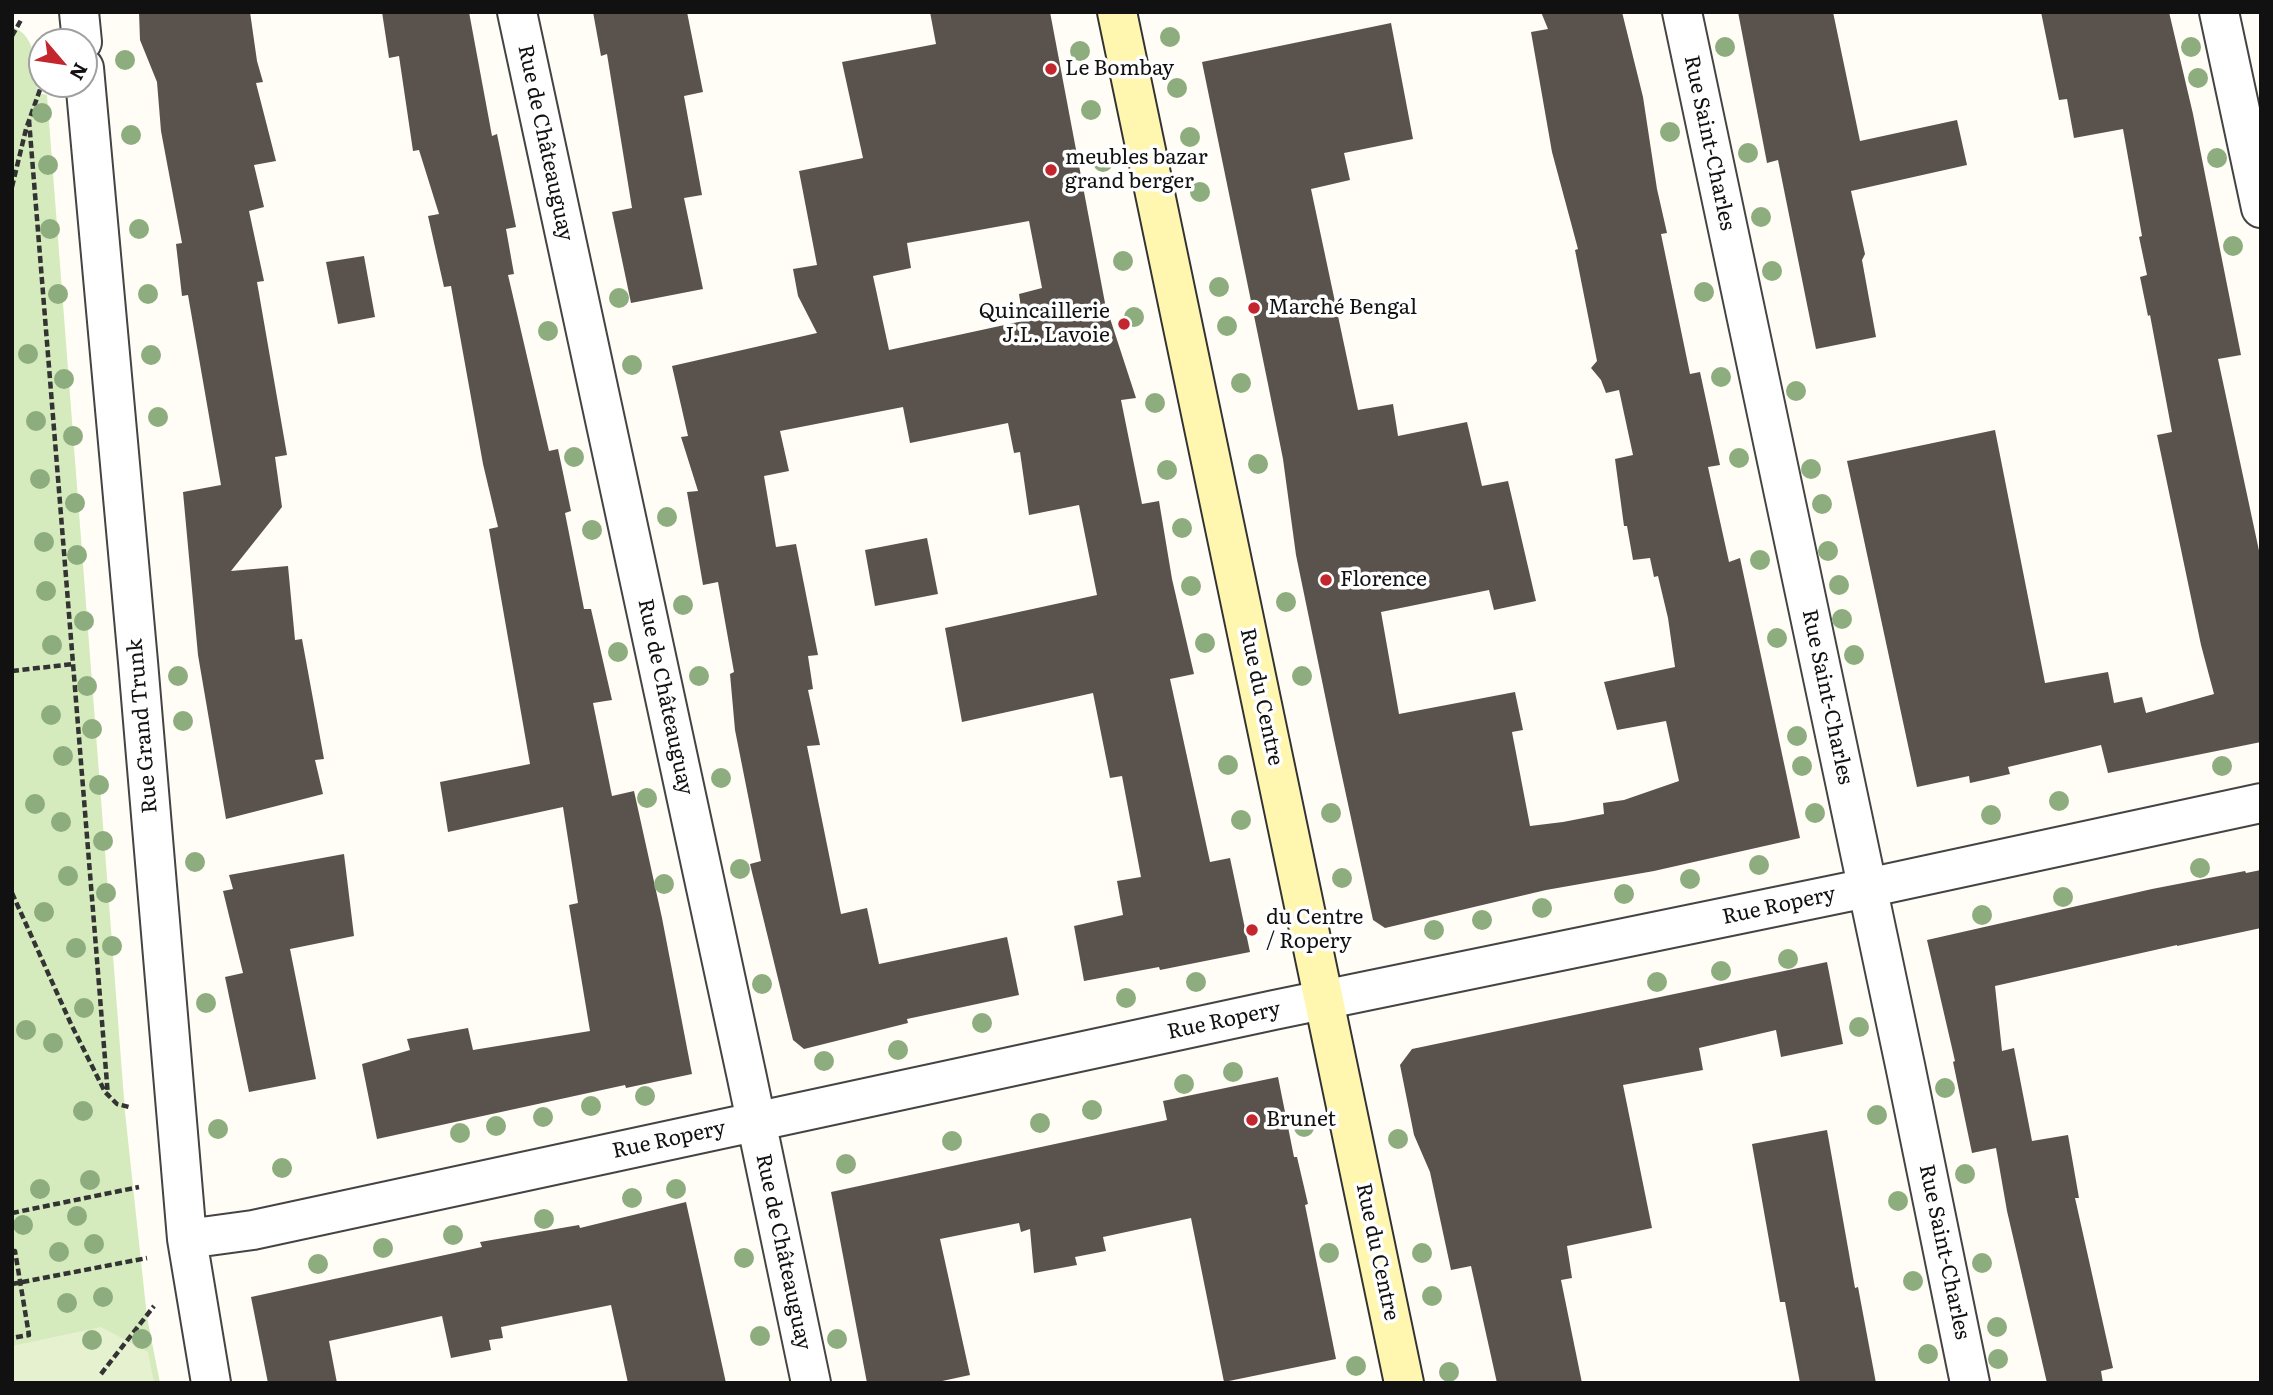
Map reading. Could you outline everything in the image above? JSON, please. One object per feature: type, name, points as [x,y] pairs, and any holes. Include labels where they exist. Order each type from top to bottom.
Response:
[{"type":"street","name":"Rue de Châteauguay","points":[[517,12],[811,1383]]},
{"type":"street","name":"Rue du Centre","points":[[1117,12],[1404,1383]]},
{"type":"street","name":"Rue Saint-Charles","points":[[1682,12],[1970,1383]]},
{"type":"street","points":[[2219,12],[2261,208]]},
{"type":"street","name":"Rue Grand Trunk","points":[[87,98],[187,1240],[211,1383]]},
{"type":"street","name":"Rue Ropery","points":[[187,1240],[266,1227],[2261,803]]},
{"type":"path","points":[[12,36],[21,20]]},
{"type":"path","points":[[12,187],[37,98]]},
{"type":"path","points":[[29,120],[108,1096]]},
{"type":"path","points":[[12,671],[73,664]]},
{"type":"path","points":[[12,893],[71,1024],[108,1096],[117,1104],[129,1107]]},
{"type":"path","points":[[12,1213],[139,1187]]},
{"type":"path","points":[[12,1252],[15,1251],[29,1335],[12,1338]]},
{"type":"path","points":[[12,1284],[147,1258]]},
{"type":"path","points":[[101,1374],[154,1306]]},
{"type":"green space","points":[[12,27],[28,39],[28,98],[47,98],[125,1112],[147,1317],[160,1383],[12,1383]]},
{"type":"green space","points":[[101,1327],[148,1352],[154,1383],[12,1383],[12,1346]]},
{"type":"building","points":[[139,12],[250,12],[263,82],[256,83],[276,161],[254,165],[264,207],[249,211],[264,281],[257,282],[287,455],[275,457],[282,507],[231,571],[288,566],[295,640],[302,639],[324,759],[315,760],[323,794],[226,819],[198,655],[183,492],[221,485],[188,295],[182,296],[176,244],[182,243],[161,131],[157,82],[140,40]]},
{"type":"building","points":[[382,12],[469,12],[492,136],[497,134],[516,227],[506,229],[514,274],[508,275],[549,451],[558,449],[571,511],[565,513],[584,609],[591,609],[612,700],[593,703],[612,796],[634,791],[692,1074],[626,1088],[625,1085],[377,1139],[362,1064],[410,1050],[407,1039],[468,1028],[473,1050],[590,1031],[569,905],[578,903],[563,807],[448,832],[440,782],[530,764],[489,529],[498,527],[483,464],[451,286],[444,287],[428,216],[439,214],[419,150],[413,151],[399,56],[389,58]]},
{"type":"building","points":[[593,12],[687,12],[703,92],[684,96],[702,195],[684,198],[703,289],[631,303],[612,212],[632,208],[607,54],[601,56]]},
{"type":"building","points":[[930,12],[1050,12],[1105,303],[1136,398],[1121,400],[1142,504],[1159,501],[1172,579],[1194,674],[1170,679],[1210,862],[1230,858],[1250,952],[1160,970],[1159,967],[1084,981],[1074,926],[1123,915],[1117,881],[1141,877],[1122,776],[1110,778],[1093,693],[962,722],[945,628],[1097,595],[1079,505],[1029,515],[1020,452],[1014,453],[1008,423],[910,443],[903,407],[780,431],[789,471],[764,476],[776,547],[796,544],[818,655],[808,656],[813,689],[808,690],[820,745],[807,746],[841,914],[867,908],[879,964],[1007,937],[1019,995],[907,1019],[908,1023],[804,1049],[793,1040],[750,864],[761,861],[735,730],[730,674],[734,672],[718,582],[703,585],[687,492],[698,491],[681,437],[688,436],[672,366],[817,333],[798,296],[793,269],[817,265],[799,171],[863,158],[842,62],[936,44]],"holes":[[[1029,221],[1042,288],[1019,294],[1023,321],[889,350],[873,276],[911,268],[907,243]]]},
{"type":"building","points":[[1541,12],[1622,12],[1643,97],[1657,189],[1667,233],[1661,234],[1690,374],[1700,372],[1720,465],[1708,467],[1729,562],[1740,558],[1800,838],[1654,871],[1546,890],[1385,928],[1373,920],[1334,739],[1296,555],[1283,459],[1202,62],[1391,23],[1413,139],[1344,153],[1350,180],[1311,189],[1358,410],[1393,404],[1398,436],[1467,422],[1482,486],[1508,481],[1536,601],[1494,610],[1489,590],[1381,612],[1399,714],[1515,692],[1523,730],[1512,732],[1530,826],[1563,822],[1604,814],[1603,803],[1624,800],[1679,781],[1666,721],[1617,730],[1604,682],[1675,667],[1668,618],[1658,576],[1654,577],[1650,558],[1633,560],[1627,526],[1624,526],[1615,459],[1633,455],[1619,390],[1606,393],[1601,380],[1591,368],[1597,361],[1575,250],[1578,249],[1552,152],[1531,32],[1548,29]]},
{"type":"building","points":[[1738,12],[1833,12],[1860,141],[1957,120],[1967,165],[1851,191],[1865,254],[1862,260],[1876,337],[1816,349],[1778,160],[1767,163]]},
{"type":"building","points":[[2041,12],[2169,12],[2193,114],[2241,355],[2218,359],[2261,560],[2261,742],[2108,773],[2101,745],[2008,767],[2010,774],[1970,783],[1969,776],[1917,787],[1847,461],[1995,430],[2045,683],[2108,672],[2114,703],[2142,697],[2146,713],[2214,694],[2201,645],[2157,435],[2172,432],[2150,315],[2148,316],[2140,277],[2147,275],[2123,129],[2074,138],[2067,99],[2059,100]]},
{"type":"building","points":[[364,256],[375,317],[338,324],[326,262]]},
{"type":"building","points":[[927,538],[938,594],[875,606],[865,550]]},
{"type":"building","points":[[344,854],[354,936],[290,949],[316,1079],[249,1092],[225,977],[243,973],[223,891],[233,889],[229,875]]},
{"type":"building","points":[[2261,870],[2261,928],[1995,986],[2002,1051],[2014,1048],[2032,1141],[2068,1135],[2079,1198],[2075,1198],[2113,1368],[2101,1371],[2103,1383],[2047,1383],[2007,1211],[1996,1148],[1972,1153],[1953,1062],[1955,1061],[1927,940],[2152,889]]},
{"type":"building","points":[[1827,962],[1843,1044],[1781,1057],[1776,1030],[1699,1048],[1703,1070],[1623,1085],[1652,1228],[1567,1246],[1572,1278],[1561,1280],[1582,1383],[1497,1383],[1471,1266],[1451,1270],[1430,1172],[1414,1135],[1400,1065],[1412,1049]]},
{"type":"building","points":[[1278,1077],[1294,1157],[1297,1157],[1308,1204],[1305,1205],[1336,1359],[1224,1382],[1191,1218],[1103,1237],[1106,1251],[1075,1257],[1077,1265],[1034,1273],[1030,1229],[1021,1232],[1019,1223],[940,1239],[970,1375],[933,1383],[867,1383],[831,1192],[1167,1120],[1163,1101]]},
{"type":"building","points":[[1827,1130],[1855,1288],[1858,1287],[1876,1383],[1800,1383],[1785,1302],[1780,1302],[1752,1144]]},
{"type":"building","points":[[686,1202],[726,1383],[628,1383],[611,1305],[501,1327],[503,1338],[489,1340],[491,1350],[451,1358],[442,1316],[329,1341],[337,1383],[268,1383],[251,1297],[482,1247],[480,1242],[579,1225],[580,1228]]},
{"type":"place","name":"Le Bombay","points":[[1051,69]]},
{"type":"place","name":"meubles bazar grand berger","points":[[1051,170]]},
{"type":"place","name":"Marché Bengal","points":[[1254,308]]},
{"type":"place","name":"Quincaillerie J.L. Lavoie","points":[[1124,324]]},
{"type":"place","name":"Florence","points":[[1326,580]]},
{"type":"place","name":"du Centre / Ropery","points":[[1252,930]]},
{"type":"place","name":"Brunet","points":[[1252,1120]]}]
